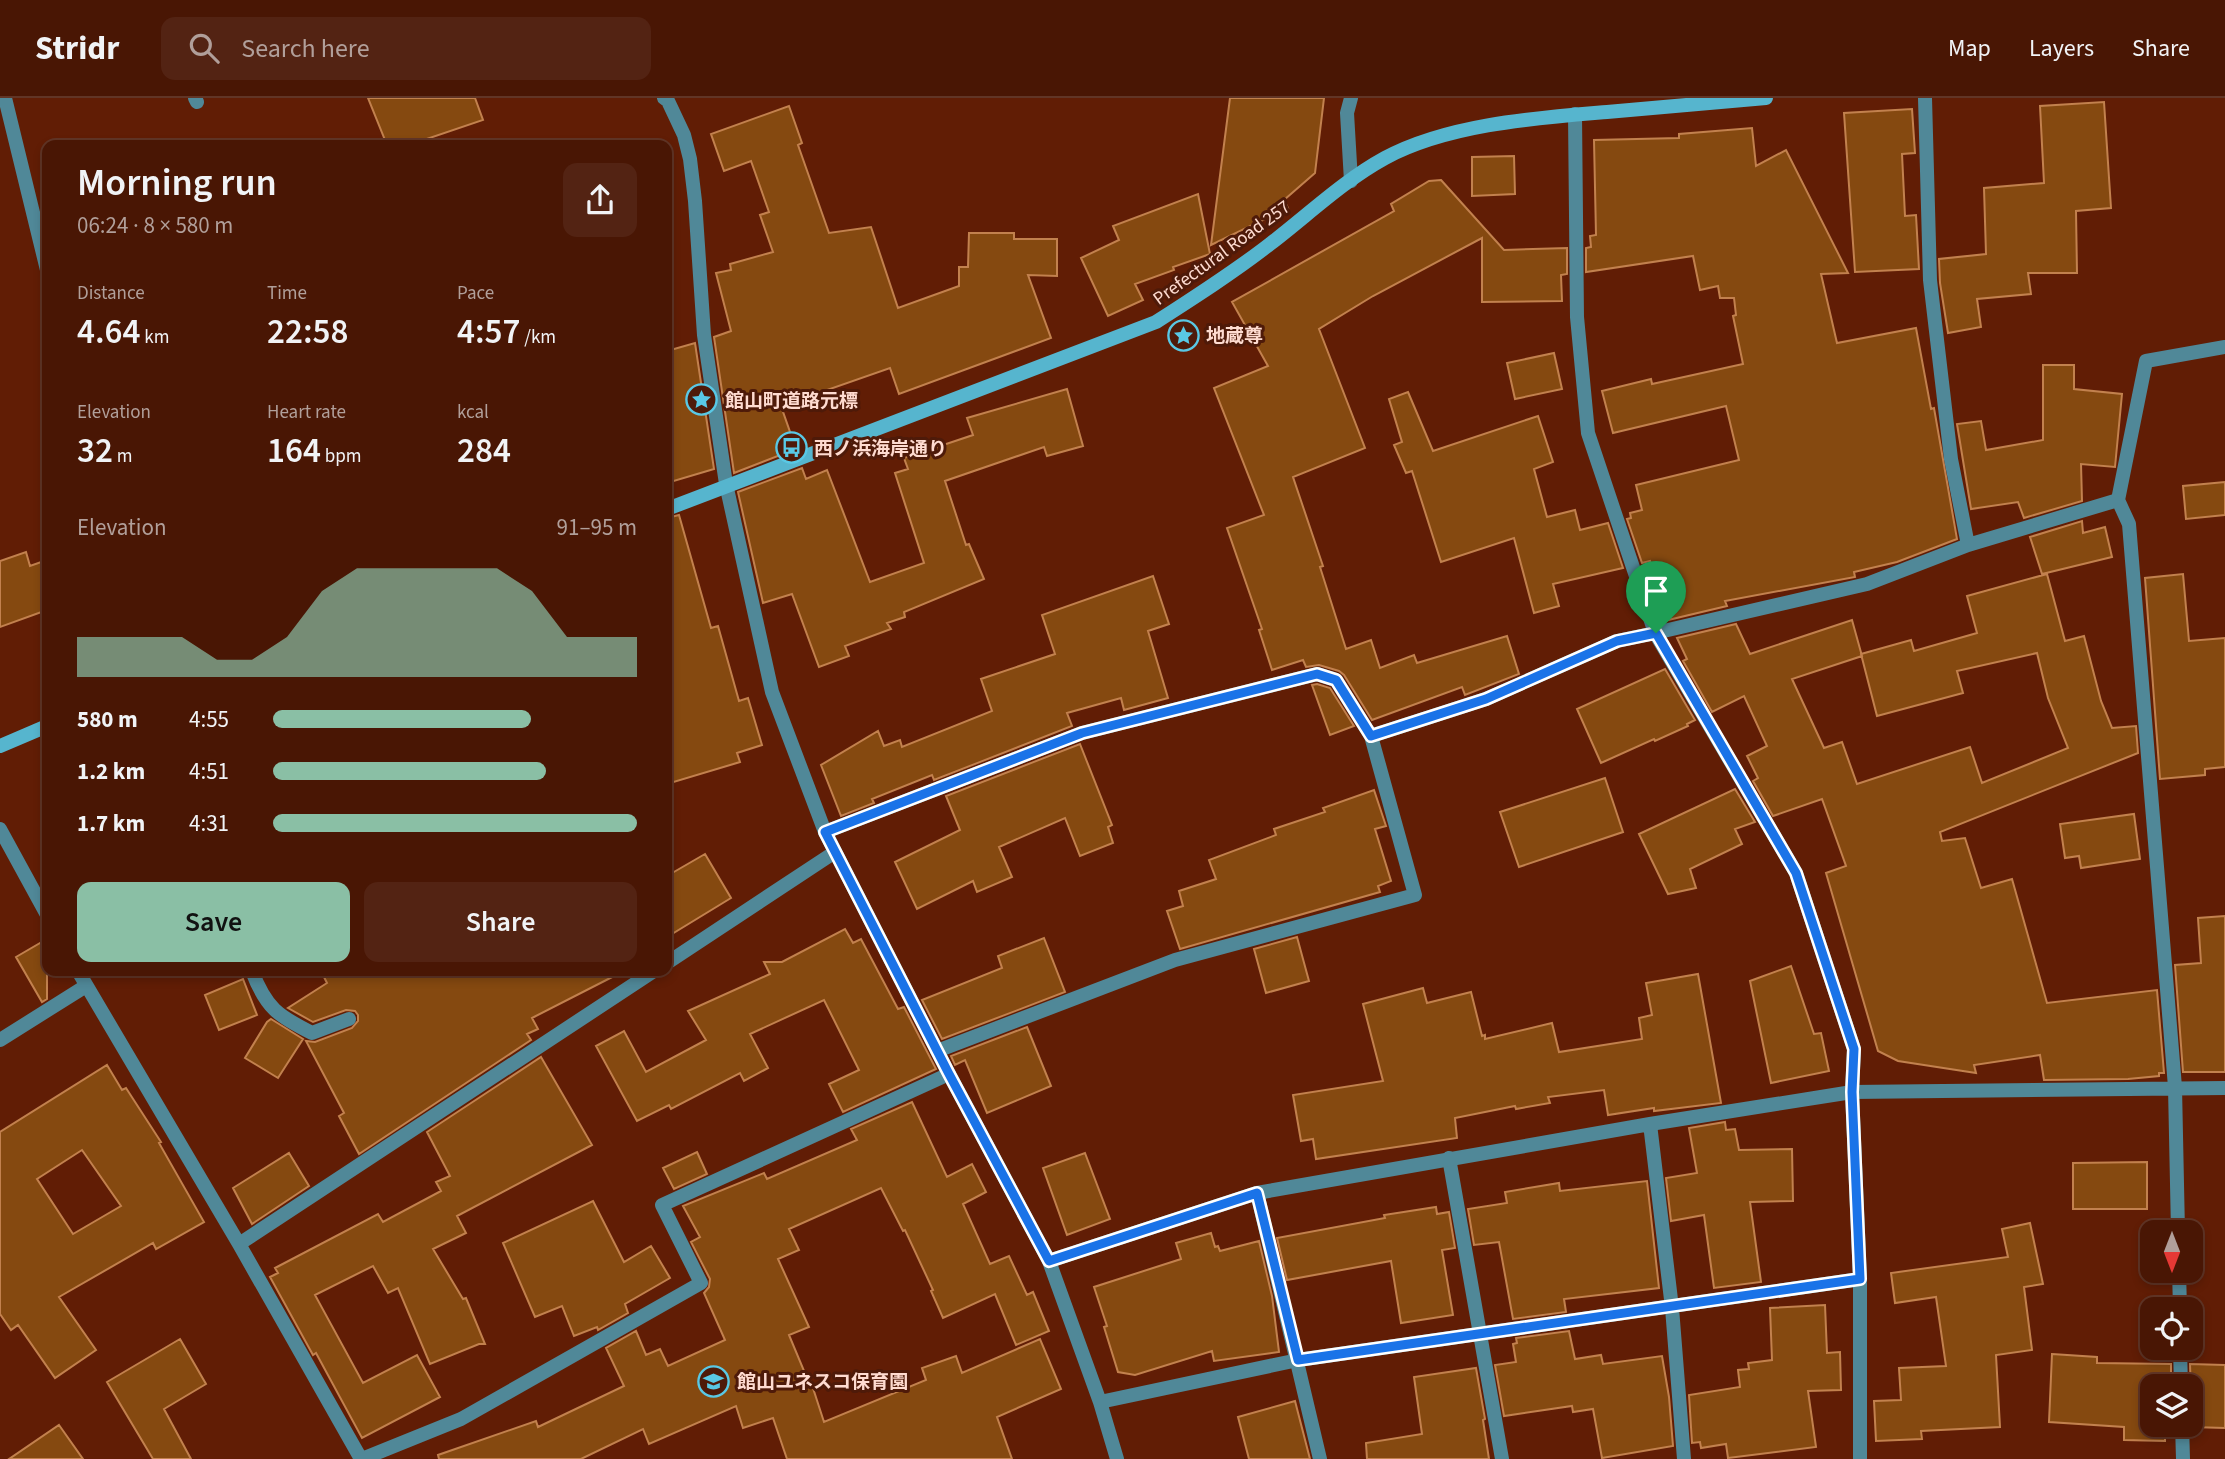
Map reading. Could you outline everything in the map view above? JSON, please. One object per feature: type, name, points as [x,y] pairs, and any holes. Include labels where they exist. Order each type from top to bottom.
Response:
[{"type":"main road","name":"Prefectural Road 257","points":[[672,507],[726,484],[1094,348],[1156,322],[1212,287],[1385,158],[1427,141],[1469,130],[1575,114],[1766,98]]},
{"type":"main road","points":[[0,746],[42,728]]},
{"type":"street","points":[[664,98],[684,135],[690,159],[704,335],[726,484],[772,692],[825,832],[1049,1261],[1100,1402],[1116,1459]]},
{"type":"street","points":[[1351,98],[1347,113],[1351,181]]},
{"type":"street","points":[[1924,98],[1930,280],[1951,459],[1968,545]]},
{"type":"street","points":[[3,99],[42,251]]},
{"type":"street","points":[[1575,114],[1577,317],[1588,433],[1656,633],[1796,873],[1854,1049],[1852,1092],[1860,1279],[1860,1459]]},
{"type":"street","points":[[2178,1220],[2175,1087],[2129,524],[2118,500],[2146,361],[2225,347]]},
{"type":"street","points":[[1371,736],[1486,699],[1617,641],[1867,584],[1968,545],[2118,500]]},
{"type":"street","points":[[825,832],[1082,733],[1317,674],[1336,680],[1371,736],[1415,895],[1175,960],[937,1051]]},
{"type":"street","points":[[0,829],[42,906]]},
{"type":"street","points":[[672,960],[835,852]]},
{"type":"street","points":[[81,976],[239,1244],[361,1459],[461,1419],[701,1283],[662,1205],[949,1074]]},
{"type":"street","points":[[254,976],[262,996],[283,1019],[312,1033],[349,1019]]},
{"type":"street","points":[[239,1244],[646,976]]},
{"type":"street","points":[[0,1040],[86,986]]},
{"type":"street","points":[[1049,1261],[1257,1193],[1449,1158],[1852,1092],[2225,1088]]},
{"type":"street","points":[[1650,1124],[1672,1308],[1684,1459]]},
{"type":"street","points":[[1449,1158],[1502,1459]]},
{"type":"street","points":[[1257,1193],[1320,1459]]},
{"type":"street","points":[[1100,1402],[1298,1360],[1860,1279]]},
{"type":"street","points":[[2182,1437],[2183,1459]]},
{"type":"building","points":[[368,98],[475,98],[483,120],[424,140],[385,140]]},
{"type":"building","points":[[1230,98],[1324,98],[1315,173],[1284,200],[1288,208],[1211,245]]},
{"type":"building","points":[[2104,102],[2111,208],[2076,211],[2077,273],[2028,273],[2031,294],[1977,299],[1981,327],[1948,333],[1939,259],[1986,254],[1984,188],[2044,183],[2040,106]]},
{"type":"building","points":[[789,106],[802,143],[798,145],[829,233],[871,227],[898,308],[959,286],[959,267],[968,267],[969,233],[1014,233],[1014,239],[1057,239],[1057,276],[1028,275],[1051,338],[899,394],[890,368],[781,406],[796,449],[734,473],[714,337],[731,331],[716,273],[731,270],[730,264],[773,252],[760,215],[769,212],[751,161],[724,171],[711,134]]},
{"type":"building","points":[[1912,109],[1915,153],[1902,154],[1905,216],[1916,215],[1919,269],[1855,272],[1844,113]]},
{"type":"building","points":[[1752,128],[1756,166],[1786,150],[1848,273],[1821,274],[1837,343],[1916,328],[1931,409],[1934,408],[1957,539],[1897,562],[1854,572],[1855,577],[1725,601],[1727,606],[1668,620],[1660,604],[1650,561],[1642,563],[1627,519],[1631,518],[1630,513],[1642,510],[1636,485],[1739,460],[1726,406],[1613,433],[1602,391],[1651,379],[1652,384],[1743,364],[1733,316],[1736,315],[1734,298],[1720,298],[1718,286],[1700,290],[1693,256],[1586,272],[1586,248],[1591,247],[1590,236],[1596,235],[1594,140],[1679,138],[1679,134]]},
{"type":"building","points":[[1514,156],[1515,194],[1472,196],[1472,157]]},
{"type":"building","points":[[1441,180],[1504,250],[1567,248],[1567,274],[1561,275],[1562,301],[1482,302],[1482,238],[1373,296],[1319,329],[1365,448],[1293,477],[1323,566],[1320,567],[1346,649],[1371,640],[1380,668],[1414,655],[1417,663],[1507,636],[1519,674],[1465,695],[1462,687],[1372,720],[1339,671],[1319,665],[1306,667],[1303,660],[1272,670],[1259,630],[1262,629],[1227,528],[1264,515],[1214,388],[1268,366],[1232,302],[1394,211],[1391,204],[1429,181]]},
{"type":"building","points":[[1198,194],[1210,254],[1135,284],[1143,300],[1108,316],[1081,258],[1119,240],[1113,226]]},
{"type":"building","points":[[695,343],[714,469],[672,482],[672,350]]},
{"type":"building","points":[[1554,353],[1562,389],[1515,399],[1507,363]]},
{"type":"building","points":[[2043,365],[2074,365],[2074,389],[2122,394],[2115,467],[2081,464],[2082,501],[2024,518],[2018,502],[1971,509],[1957,424],[1981,421],[1986,450],[2043,440]]},
{"type":"building","points":[[1067,389],[1083,446],[1047,456],[1044,447],[945,481],[966,545],[969,544],[984,579],[904,612],[905,617],[887,623],[891,629],[845,646],[849,656],[819,667],[792,594],[763,603],[738,492],[802,468],[806,479],[827,470],[870,582],[924,563],[895,473],[908,469],[904,458],[973,435],[967,418]]},
{"type":"building","points":[[1408,392],[1433,451],[1538,416],[1553,462],[1534,469],[1547,517],[1575,510],[1580,530],[1608,523],[1623,568],[1553,584],[1559,606],[1534,613],[1514,538],[1441,562],[1412,471],[1406,473],[1394,445],[1402,442],[1389,399]]},
{"type":"building","points":[[2225,482],[2225,515],[2186,519],[2183,486]]},
{"type":"building","points":[[679,515],[711,628],[718,626],[739,701],[748,698],[762,745],[737,753],[740,762],[672,782],[672,517]]},
{"type":"building","points":[[2082,521],[2083,533],[2105,527],[2112,557],[2042,574],[2030,537]]},
{"type":"building","points":[[26,552],[30,566],[42,562],[42,612],[0,627],[0,561]]},
{"type":"building","points":[[2047,574],[2065,641],[2084,636],[2101,701],[2112,728],[2136,726],[2138,753],[1940,832],[1942,841],[1965,838],[1981,888],[2012,879],[2047,1003],[2157,990],[2164,1073],[2159,1073],[2159,1076],[2128,1079],[2044,1080],[2040,1055],[1974,1065],[1976,1073],[1898,1061],[1878,1051],[1826,873],[1846,866],[1822,799],[1773,816],[1753,781],[1758,778],[1747,756],[1767,746],[1744,696],[1712,712],[1683,661],[1687,659],[1677,638],[1736,624],[1750,654],[1852,620],[1861,654],[1911,640],[1914,651],[1977,633],[1967,596]],"holes":[[[2037,653],[2048,698],[2068,748],[1982,783],[1970,747],[1857,784],[1842,742],[1824,748],[1792,679],[1862,656],[1877,716],[1963,693],[1957,671]]]},
{"type":"building","points":[[2183,574],[2189,641],[2225,638],[2225,767],[2205,769],[2205,775],[2160,779],[2145,578]]},
{"type":"building","points":[[1153,576],[1169,624],[1148,631],[1168,698],[1124,710],[1121,698],[1067,713],[1072,726],[934,780],[932,775],[872,799],[874,803],[841,816],[821,765],[878,731],[884,746],[900,740],[902,747],[992,711],[981,679],[1055,654],[1042,615]]},
{"type":"building","points":[[1665,669],[1695,720],[1687,724],[1688,726],[1601,763],[1577,709]]},
{"type":"building","points":[[1312,685],[1330,688],[1354,726],[1330,735]]},
{"type":"building","points":[[1080,744],[1112,825],[1108,827],[1113,843],[1080,856],[1065,818],[999,847],[1012,877],[977,892],[973,881],[917,909],[895,862],[960,830],[946,796]]},
{"type":"building","points":[[1605,778],[1623,832],[1519,867],[1500,812]]},
{"type":"building","points":[[1735,789],[1755,822],[1735,829],[1742,844],[1690,869],[1696,888],[1668,894],[1639,834]]},
{"type":"building","points":[[1374,790],[1386,826],[1375,829],[1391,881],[1378,886],[1380,892],[1180,949],[1167,911],[1183,906],[1179,891],[1216,879],[1209,860],[1276,835],[1274,829],[1325,812],[1323,808]]},
{"type":"building","points":[[2134,814],[2140,859],[2081,868],[2079,856],[2065,858],[2060,824]]},
{"type":"building","points":[[705,854],[731,898],[672,934],[672,873]]},
{"type":"building","points":[[2225,916],[2225,1072],[2183,1072],[2175,965],[2201,963],[2198,918]]},
{"type":"building","points":[[845,929],[853,943],[861,939],[898,1009],[904,1007],[936,1069],[843,1112],[829,1084],[859,1070],[824,1000],[750,1034],[768,1068],[744,1081],[740,1073],[671,1109],[669,1105],[637,1121],[596,1046],[624,1031],[646,1072],[706,1040],[688,1011],[770,974],[764,962],[782,962]]},
{"type":"building","points":[[1297,937],[1309,981],[1266,993],[1254,949]]},
{"type":"building","points":[[1044,938],[1065,992],[942,1039],[922,1000],[1002,968],[998,956]]},
{"type":"building","points":[[42,942],[42,976],[47,976],[47,999],[42,1002],[16,957]]},
{"type":"building","points":[[1791,966],[1814,1034],[1821,1033],[1829,1071],[1771,1083],[1750,981]]},
{"type":"building","points":[[1698,974],[1721,1103],[1654,1111],[1654,1108],[1608,1115],[1604,1090],[1548,1097],[1550,1103],[1516,1109],[1515,1106],[1455,1118],[1457,1138],[1316,1159],[1313,1139],[1301,1141],[1293,1095],[1383,1081],[1363,1004],[1423,988],[1427,1003],[1471,992],[1485,1039],[1552,1023],[1559,1052],[1642,1039],[1639,1018],[1652,1015],[1646,983]]},
{"type":"building","points":[[324,976],[614,976],[532,1018],[538,1029],[527,1034],[531,1040],[359,1154],[339,1116],[344,1113],[306,1041],[315,1042],[352,1028],[358,1021],[358,1015],[355,1011],[346,1010],[313,1022],[288,1008],[327,983]]},
{"type":"building","points":[[243,979],[257,1015],[219,1030],[205,995]]},
{"type":"building","points":[[271,1019],[303,1039],[278,1078],[245,1058]]},
{"type":"building","points":[[1027,1027],[1051,1086],[987,1113],[965,1060],[955,1065],[951,1056]]},
{"type":"building","points":[[541,1057],[592,1145],[457,1216],[466,1233],[433,1249],[463,1299],[466,1298],[485,1344],[430,1364],[398,1288],[388,1293],[373,1266],[315,1295],[363,1383],[417,1355],[440,1397],[362,1438],[316,1353],[313,1355],[270,1277],[278,1273],[275,1268],[378,1214],[383,1222],[441,1191],[436,1182],[450,1176],[427,1132]]},
{"type":"building","points":[[107,1065],[122,1090],[126,1088],[161,1142],[159,1143],[204,1222],[156,1249],[153,1243],[59,1297],[96,1350],[55,1378],[18,1325],[11,1330],[0,1314],[0,1132]],"holes":[[[82,1150],[121,1206],[73,1234],[37,1179]]]},
{"type":"building","points":[[912,1102],[947,1177],[972,1164],[986,1192],[963,1204],[990,1264],[1009,1256],[1027,1295],[1033,1292],[1049,1331],[1016,1345],[995,1294],[943,1318],[905,1230],[903,1231],[881,1188],[789,1229],[799,1250],[778,1259],[809,1327],[789,1335],[809,1383],[811,1382],[824,1422],[926,1380],[922,1368],[956,1356],[962,1373],[1040,1339],[1061,1389],[997,1417],[1012,1459],[787,1459],[773,1418],[743,1428],[736,1406],[649,1444],[643,1429],[581,1459],[439,1459],[438,1455],[536,1421],[538,1427],[624,1386],[606,1348],[636,1331],[646,1355],[660,1349],[668,1366],[725,1340],[704,1293],[709,1287],[710,1279],[691,1242],[700,1237],[683,1206],[764,1173],[767,1179],[857,1140],[851,1129]]},
{"type":"building","points":[[1725,1122],[1726,1130],[1735,1129],[1739,1150],[1792,1149],[1793,1201],[1750,1202],[1761,1282],[1714,1288],[1704,1215],[1671,1221],[1666,1178],[1697,1173],[1689,1128]]},
{"type":"building","points":[[697,1152],[707,1174],[674,1189],[663,1168]]},
{"type":"building","points":[[289,1153],[309,1186],[252,1224],[233,1188]]},
{"type":"building","points":[[1085,1153],[1110,1219],[1067,1235],[1043,1168]]},
{"type":"building","points":[[2147,1162],[2147,1209],[2073,1209],[2073,1163]]},
{"type":"building","points":[[1647,1181],[1659,1288],[1564,1299],[1566,1312],[1513,1319],[1499,1242],[1474,1245],[1468,1209],[1507,1203],[1505,1192],[1559,1183],[1560,1191]]},
{"type":"building","points":[[593,1201],[624,1262],[651,1246],[670,1278],[625,1304],[628,1313],[598,1330],[597,1327],[574,1336],[562,1306],[535,1317],[503,1243]]},
{"type":"building","points":[[1436,1207],[1437,1214],[1449,1212],[1455,1248],[1442,1250],[1453,1315],[1401,1323],[1391,1261],[1287,1280],[1277,1238]]},
{"type":"building","points":[[2030,1223],[2043,1284],[2024,1287],[2032,1350],[1996,1355],[2000,1427],[1921,1431],[1922,1439],[1876,1441],[1874,1401],[1901,1400],[1899,1368],[1946,1366],[1936,1297],[1895,1303],[1891,1273],[2008,1257],[2002,1229]]},
{"type":"building","points":[[1211,1233],[1215,1247],[1218,1246],[1220,1251],[1259,1241],[1272,1296],[1279,1352],[1214,1361],[1212,1351],[1135,1375],[1118,1372],[1094,1287],[1181,1259],[1176,1243]]},
{"type":"building","points":[[1825,1305],[1827,1353],[1840,1352],[1841,1390],[1808,1391],[1816,1447],[1728,1458],[1726,1444],[1701,1448],[1700,1442],[1692,1443],[1689,1395],[1740,1387],[1738,1370],[1749,1369],[1748,1363],[1772,1360],[1770,1308]]},
{"type":"building","points":[[1569,1331],[1575,1359],[1601,1355],[1603,1364],[1662,1356],[1673,1446],[1602,1458],[1593,1409],[1573,1412],[1572,1406],[1504,1416],[1495,1365],[1516,1362],[1513,1344],[1517,1343],[1516,1338]]},
{"type":"building","points":[[180,1339],[206,1384],[164,1409],[191,1459],[153,1459],[107,1382]]},
{"type":"building","points":[[2052,1354],[2097,1357],[2097,1363],[2171,1364],[2171,1374],[2140,1374],[2140,1437],[2165,1437],[2165,1441],[2124,1440],[2124,1427],[2049,1422]]},
{"type":"building","points":[[2190,1364],[2225,1365],[2225,1428],[2203,1427],[2203,1374],[2190,1374]]},
{"type":"building","points":[[1476,1368],[1489,1459],[1367,1459],[1366,1443],[1422,1434],[1414,1377]]},
{"type":"building","points":[[1295,1401],[1310,1459],[1249,1459],[1238,1417]]},
{"type":"building","points":[[59,1425],[83,1459],[9,1459]]},
{"type":"place","name":"地蔵尊","points":[[1183,335]]},
{"type":"place","name":"館山町道路元標","points":[[702,400]]},
{"type":"place","name":"西ノ浜海岸通り","points":[[791,448]]},
{"type":"place","name":"館山ユネスコ保育園","points":[[714,1381]]},
{"type":"route","points":[[1656,633],[1796,873],[1854,1049],[1852,1092],[1860,1279],[1298,1360],[1257,1193],[1049,1261],[825,832],[1082,733],[1317,674],[1336,680],[1371,736],[1486,699],[1617,641],[1656,633]]}]
